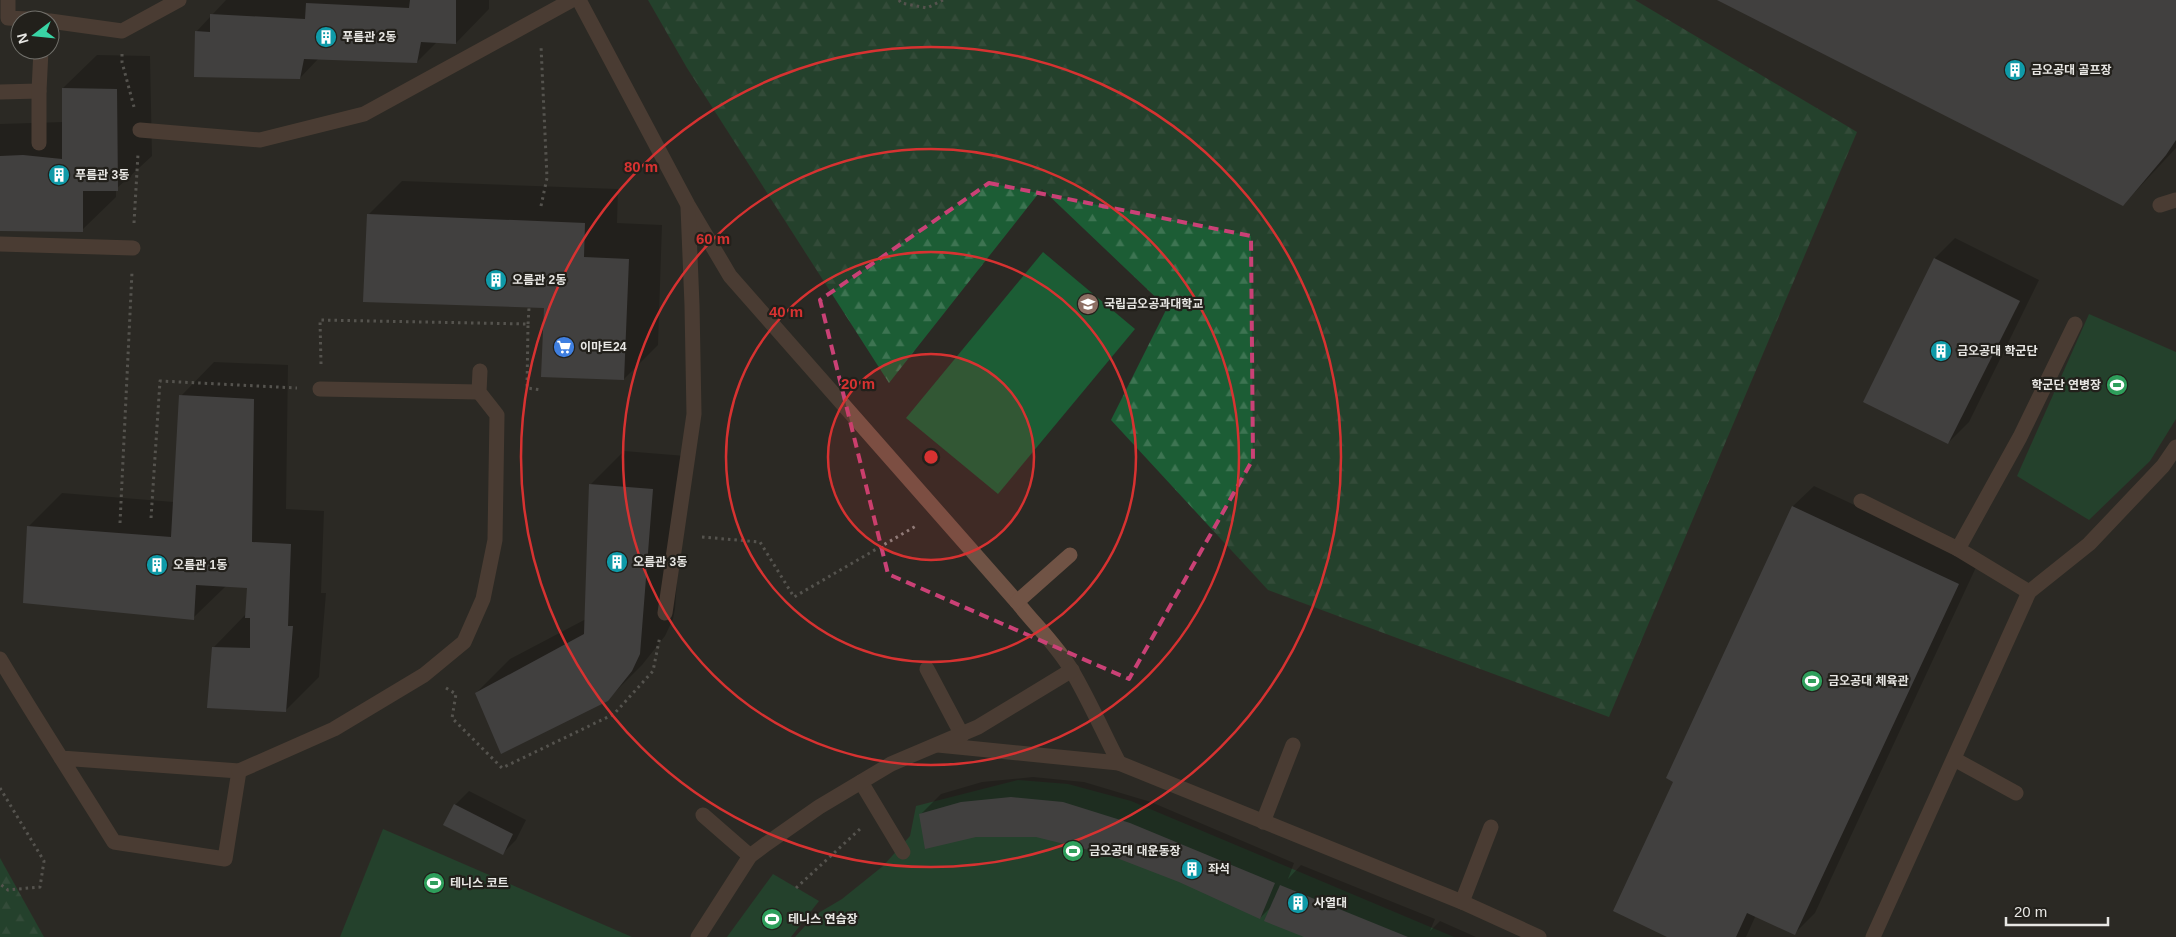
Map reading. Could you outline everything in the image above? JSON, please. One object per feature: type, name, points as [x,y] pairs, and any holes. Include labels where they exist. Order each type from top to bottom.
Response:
[{"type":"street","points":[[8,0],[8,18],[10,18]]},
{"type":"street","points":[[60,23],[122,32],[179,0]]},
{"type":"street","points":[[140,130],[260,140],[364,114],[572,0]]},
{"type":"street","points":[[579,0],[688,205],[730,276],[1017,602],[1072,670],[1119,763]]},
{"type":"street","points":[[39,143],[41,60]]},
{"type":"street","points":[[0,92],[40,91]]},
{"type":"street","points":[[2160,205],[2176,200]]},
{"type":"street","points":[[665,613],[694,414],[688,205]]},
{"type":"street","points":[[0,244],[133,248]]},
{"type":"street","points":[[1958,549],[2020,437],[2075,324]]},
{"type":"street","points":[[61,758],[239,771],[334,729],[424,675],[464,642],[483,599],[495,540],[497,415],[478,392],[480,371]]},
{"type":"street","points":[[320,389],[478,392]]},
{"type":"street","points":[[1873,937],[2028,592],[2089,544],[2163,466],[2176,447]]},
{"type":"street","points":[[1861,501],[1958,549],[2028,592]]},
{"type":"street","points":[[1017,602],[1070,555]]},
{"type":"street","points":[[0,659],[114,842],[225,859],[239,771]]},
{"type":"street","points":[[927,669],[962,734]]},
{"type":"street","points":[[698,937],[750,856],[819,807],[891,764],[962,734],[1072,670]]},
{"type":"street","points":[[938,745],[1119,763],[1462,902],[1539,937]]},
{"type":"street","points":[[1264,822],[1293,745]]},
{"type":"street","points":[[1954,759],[2016,793]]},
{"type":"street","points":[[861,782],[902,852]]},
{"type":"street","points":[[703,815],[750,856]]},
{"type":"street","points":[[1462,902],[1491,826]]},
{"type":"path","points":[[899,0],[901,3],[926,8],[944,0]]},
{"type":"path","points":[[540,18],[547,178],[541,206]]},
{"type":"path","points":[[120,523],[140,130],[122,62],[122,32]]},
{"type":"path","points":[[529,308],[527,388],[542,390]]},
{"type":"path","points":[[151,518],[160,381],[320,389],[320,320],[528,324]]},
{"type":"path","points":[[676,535],[760,542],[794,596],[917,526]]},
{"type":"path","points":[[424,675],[456,694],[452,718],[502,768],[614,714],[653,671],[665,613]]},
{"type":"path","points":[[0,788],[44,861],[40,887],[8,890],[0,884]]},
{"type":"path","points":[[796,888],[879,812]]},
{"type":"highlighted area","points":[[989,183],[1251,236],[1253,459],[1129,679],[888,574],[820,300]]},
{"type":"green space","points":[[648,0],[1635,0],[1857,132],[1609,717],[1268,590],[1111,420],[1167,308],[1042,189],[889,383],[687,68]]},
{"type":"green space","points":[[1043,252],[1135,329],[998,494],[906,418]]},
{"type":"green space","name":"학군단 연병장","points":[[2089,314],[2176,352],[2176,419],[2150,461],[2089,520],[2017,476]]},
{"type":"green space","name":"금오공대 대운동장","points":[[1018,780],[1068,784],[1131,801],[1454,937],[795,937],[815,915],[842,899],[883,866],[910,836],[916,806]]},
{"type":"green space","name":"테니스 코트","points":[[383,829],[632,937],[340,937]]},
{"type":"green space","points":[[0,858],[44,937],[0,937]]},
{"type":"green space","name":"테니스 연습장","points":[[773,874],[819,901],[791,937],[727,937]]},
{"type":"building","name":"푸름관 2동","points":[[410,0],[456,0],[456,44],[421,42],[417,63],[304,59],[300,79],[194,77],[195,31],[210,32],[210,14],[305,19],[306,3],[409,8]]},
{"type":"building","name":"금오공대 골프장","points":[[1717,0],[2176,0],[2176,140],[2166,155],[2123,206]]},
{"type":"building","name":"푸름관 3동","points":[[62,88],[117,89],[118,191],[83,191],[83,232],[0,231],[0,156],[23,155],[62,159]]},
{"type":"building","name":"오름관 2동","points":[[367,214],[585,223],[584,257],[629,259],[624,380],[541,377],[544,308],[363,302]]},
{"type":"building","name":"금오공대 학군단","points":[[1934,258],[2020,301],[1948,444],[1863,402]]},
{"type":"building","name":"오름관 1동","points":[[179,395],[254,399],[252,542],[291,544],[288,626],[293,626],[286,712],[207,708],[212,647],[250,648],[250,618],[245,618],[247,588],[196,585],[194,620],[23,603],[27,526],[171,537]]},
{"type":"building","name":"오름관 3동","points":[[589,484],[653,489],[640,654],[632,671],[608,701],[501,754],[475,693],[584,634]]},
{"type":"building","name":"금오공대 체육관","points":[[1792,506],[1959,584],[1795,935],[1747,913],[1736,937],[1667,937],[1613,911],[1673,782],[1666,778]]},
{"type":"building","name":"좌석","points":[[1011,797],[1063,802],[1130,823],[1275,883],[1260,919],[1179,882],[1109,855],[1036,837],[976,837],[925,849],[919,814],[961,802]]},
{"type":"building","points":[[454,804],[513,834],[503,855],[443,825]]},
{"type":"building","name":"사열대","points":[[1280,885],[1408,937],[1304,937],[1264,921]]},
{"type":"place","name":"푸름관 2동","points":[[326,37]]},
{"type":"place","name":"금오공대 골프장","points":[[2015,70]]},
{"type":"place","name":"푸름관 3동","points":[[59,175]]},
{"type":"place","name":"오름관 2동","points":[[496,280]]},
{"type":"place","name":"국립금오공과대학교","points":[[1088,304]]},
{"type":"place","name":"이마트24","points":[[564,347]]},
{"type":"place","name":"금오공대 학군단","points":[[1941,351]]},
{"type":"place","name":"학군단 연병장","points":[[2117,385]]},
{"type":"place","name":"오름관 3동","points":[[617,562]]},
{"type":"place","name":"오름관 1동","points":[[157,565]]},
{"type":"place","name":"금오공대 체육관","points":[[1812,681]]},
{"type":"place","name":"금오공대 대운동장","points":[[1073,851]]},
{"type":"place","name":"좌석","points":[[1192,869]]},
{"type":"place","name":"테니스 코트","points":[[434,883]]},
{"type":"place","name":"사열대","points":[[1298,903]]},
{"type":"place","name":"테니스 연습장","points":[[772,919]]}]
